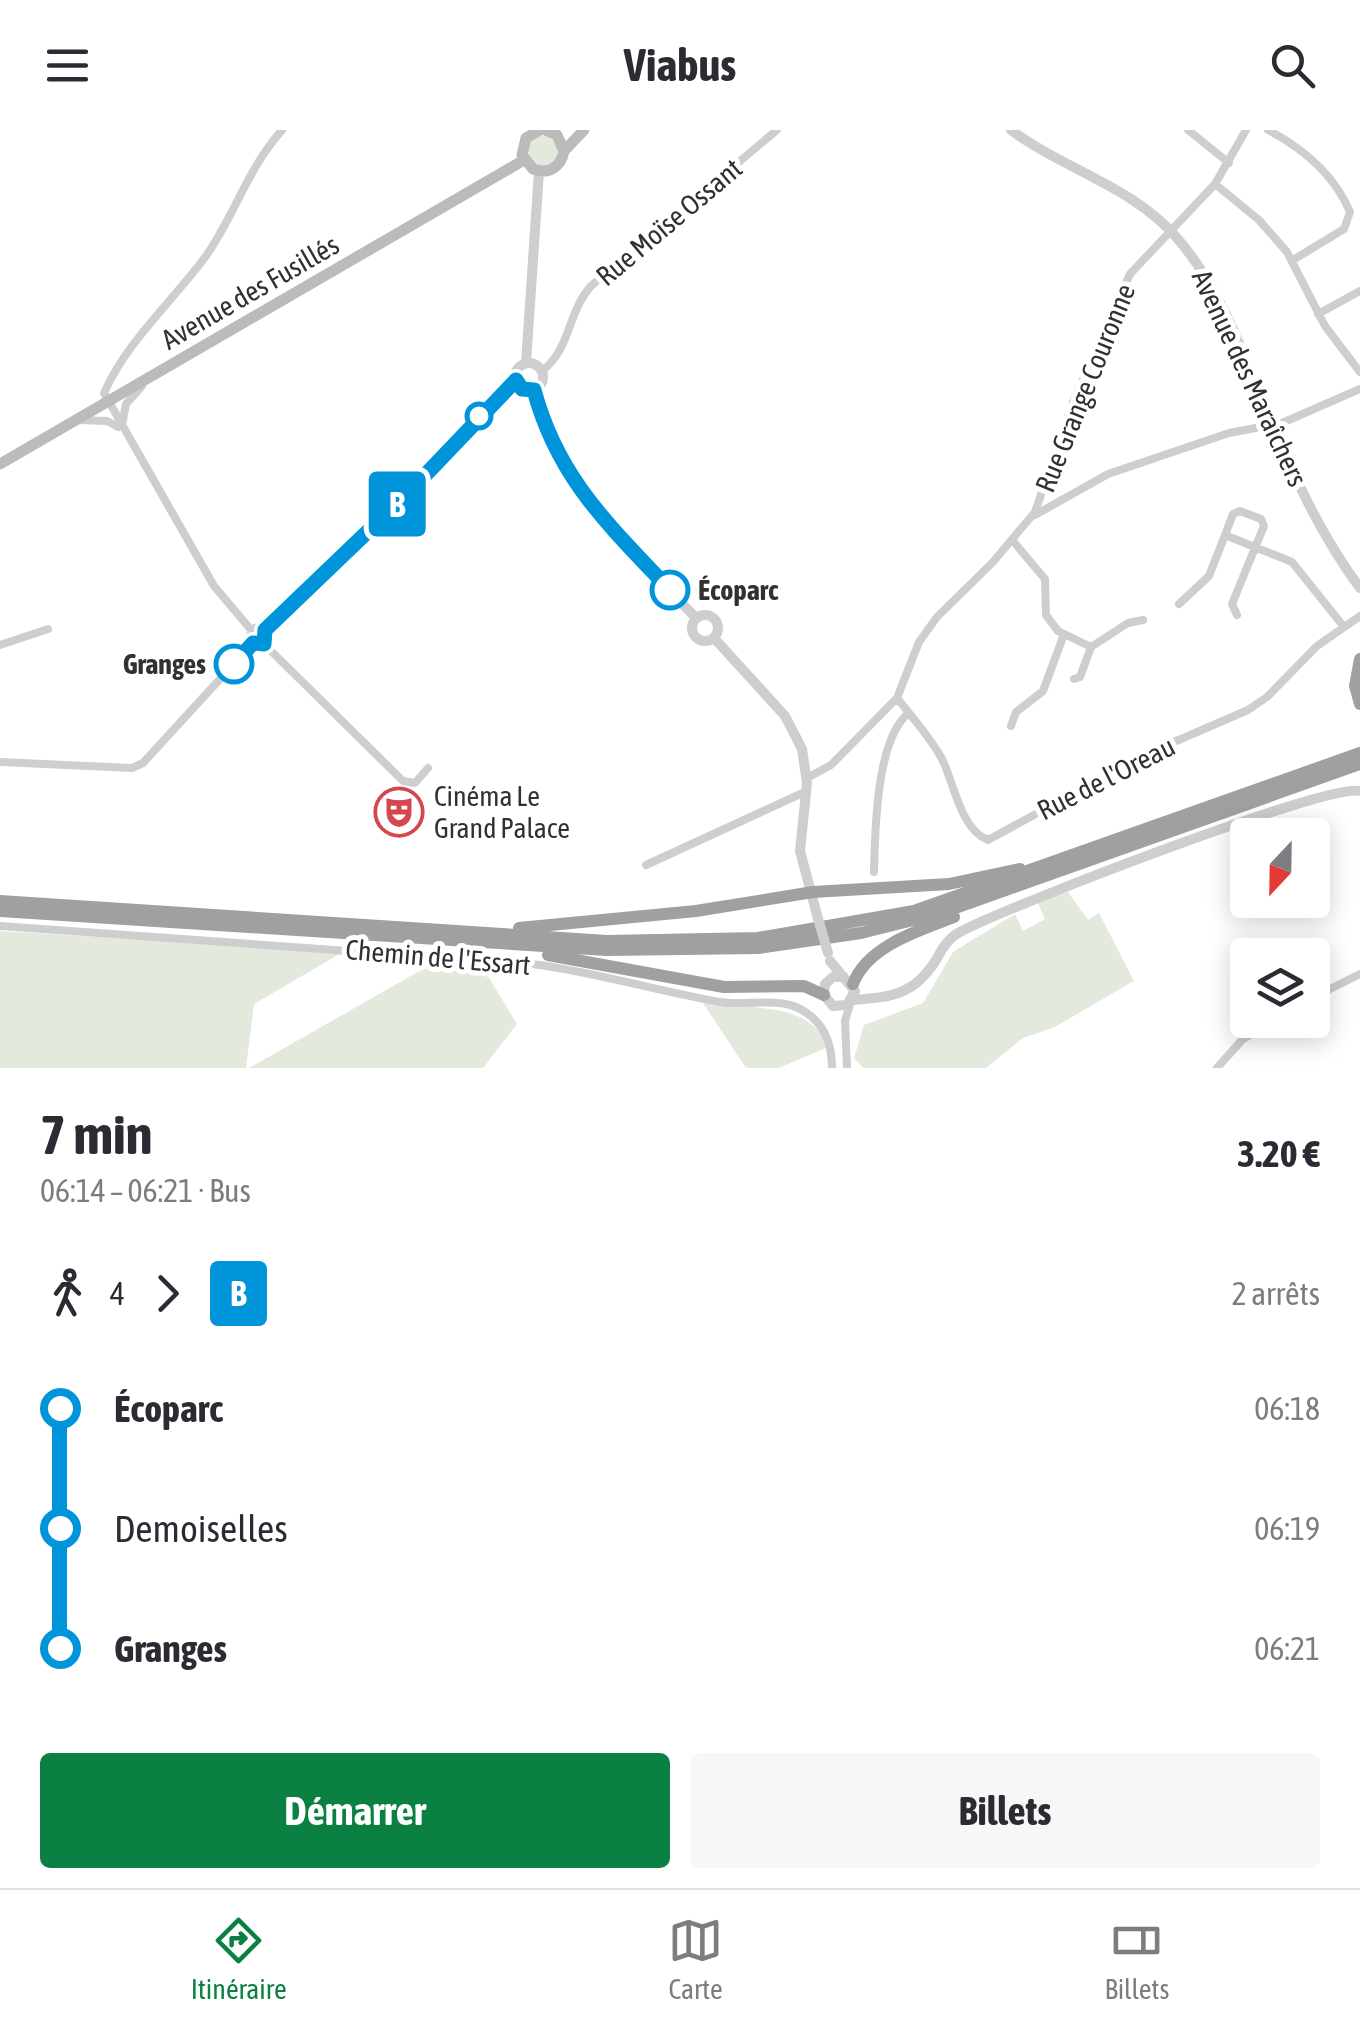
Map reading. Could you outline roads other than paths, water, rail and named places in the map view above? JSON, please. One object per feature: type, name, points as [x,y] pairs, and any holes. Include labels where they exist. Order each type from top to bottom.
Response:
[{"type":"highway","points":[[1360,659],[1355,686],[1360,704]]},
{"type":"highway","points":[[0,911],[479,937],[657,942],[783,935],[914,911],[1360,753]]},
{"type":"highway","points":[[0,902],[657,952],[759,948],[888,927],[1016,888],[1360,764]]},
{"type":"highway","points":[[479,937],[708,910],[810,892],[949,884],[1057,863]]},
{"type":"highway","points":[[851,991],[863,966],[898,942],[1016,888]]},
{"type":"highway","points":[[479,937],[724,987],[804,986],[828,1000]]},
{"type":"main road","points":[[573,130],[547,132],[523,143],[524,160],[540,172],[558,166],[564,151],[584,130]]},
{"type":"main road","points":[[547,132],[564,151]]},
{"type":"main road","name":"Avenue des Fusillés","points":[[0,464],[524,160]]},
{"type":"street","points":[[0,762],[132,768],[143,763],[253,643],[252,631],[223,600],[104,393],[121,362],[207,254],[248,174],[282,130]]},
{"type":"street","name":"Rue Moïse Ossant","points":[[542,371],[563,352],[573,312],[591,286],[777,130]]},
{"type":"street","name":"Avenue des Maraîchers","points":[[1011,130],[1128,199],[1171,231],[1218,298],[1312,510],[1360,588]]},
{"type":"street","points":[[1188,130],[1228,163]]},
{"type":"street","name":"Rue Grange Couronne","points":[[807,778],[831,766],[897,698],[919,642],[931,625],[1046,501],[1073,402],[1118,298],[1140,258],[1215,184],[1246,130]]},
{"type":"street","points":[[1268,130],[1318,164],[1350,212],[1344,230],[1293,260]]},
{"type":"street","points":[[252,631],[265,630],[397,504],[516,380],[517,371],[526,364],[540,172]]},
{"type":"street","points":[[1215,184],[1260,220],[1293,260],[1318,314],[1360,372]]},
{"type":"street","points":[[1318,314],[1360,292]]},
{"type":"street","points":[[516,380],[522,389],[534,390],[542,383],[542,371],[526,364]]},
{"type":"street","points":[[122,430],[126,404],[148,380]]},
{"type":"street","points":[[1046,501],[1140,462],[1229,433],[1273,426],[1360,389]]},
{"type":"street","points":[[534,390],[543,422],[571,480],[696,618]]},
{"type":"street","points":[[78,420],[106,421],[122,430]]},
{"type":"street","points":[[1178,604],[1209,576],[1232,514],[1240,511],[1261,519],[1264,526],[1232,604],[1238,615]]},
{"type":"street","points":[[1226,535],[1292,562],[1344,627]]},
{"type":"street","points":[[1013,540],[1046,580],[1046,615],[1064,638],[1092,647]]},
{"type":"street","points":[[705,614],[717,621],[714,638],[704,642],[695,637],[692,625],[696,618],[705,614]]},
{"type":"street","name":"Rue de l'Oreau","points":[[897,698],[941,758],[967,818],[980,837],[988,840],[1144,755],[1248,710],[1360,616]]},
{"type":"street","points":[[1074,679],[1080,678],[1092,647],[1128,623],[1143,620]]},
{"type":"street","points":[[0,645],[48,629]]},
{"type":"street","points":[[264,644],[265,630]]},
{"type":"street","points":[[714,638],[784,716],[802,749],[807,791],[800,843],[829,957],[828,1000],[845,1021]]},
{"type":"street","points":[[1011,726],[1016,712],[1044,691],[1064,638]]},
{"type":"street","points":[[253,643],[264,644],[403,781],[415,783],[428,768]]},
{"type":"street","points":[[874,872],[874,823],[882,784],[896,724],[909,714]]},
{"type":"street","points":[[829,980],[871,999],[901,995],[918,984],[949,939],[962,930],[1270,813],[1343,790],[1360,791]]},
{"type":"street","points":[[646,865],[807,791]]},
{"type":"street","name":"Chemin de l'Essart","points":[[0,926],[532,964],[589,972],[717,1002],[784,1004],[806,1013],[826,1031],[832,1045],[832,1068]]},
{"type":"street","points":[[829,957],[851,991],[845,1021],[847,1068]]},
{"type":"street","points":[[1330,989],[1360,974]]},
{"type":"street","points":[[828,1000],[851,991]]},
{"type":"street","points":[[1217,1068],[1245,1038]]},
{"type":"place","name":"Écoparc","points":[[670,590]]},
{"type":"place","name":"Granges","points":[[234,664]]},
{"type":"place","name":"Cinéma Le Grand Palace","points":[[399,812]]}]
